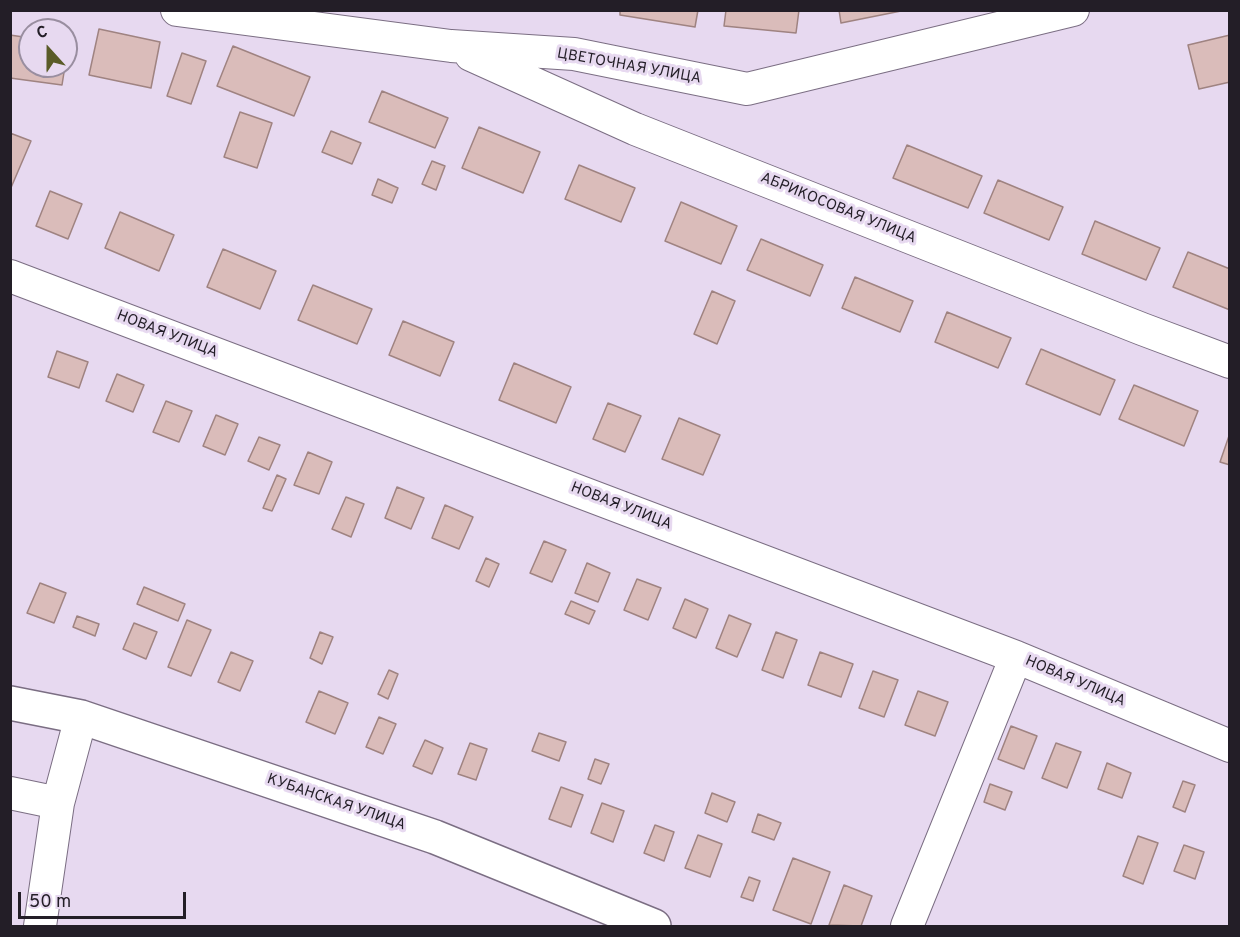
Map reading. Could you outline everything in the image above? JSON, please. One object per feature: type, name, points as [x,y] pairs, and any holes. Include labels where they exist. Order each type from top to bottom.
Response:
[{"type":"main road","name":"КУБАНСКАЯ УЛИЦА","points":[[10,703],[81,717],[435,837],[654,927]]},
{"type":"street","name":"ЦВЕТОЧНАЯ УЛИЦА","points":[[177,10],[451,46],[574,54],[747,89],[1073,10]]},
{"type":"street","name":"АБРИКОСОВАЯ УЛИЦА","points":[[451,46],[635,129],[1230,362]]},
{"type":"street","name":"НОВАЯ УЛИЦА","points":[[10,276],[1017,657],[1230,746]]},
{"type":"street","points":[[907,927],[1017,657]]},
{"type":"street","points":[[40,927],[58,803],[81,717]]},
{"type":"street","points":[[10,793],[58,803]]},
{"type":"building","points":[[620,10],[698,10],[695,27],[620,15]]},
{"type":"building","points":[[726,10],[799,10],[796,33],[724,26]]},
{"type":"building","points":[[839,10],[906,10],[841,23]]},
{"type":"building","points":[[99,29],[160,42],[151,88],[89,75]]},
{"type":"building","points":[[10,35],[18,36],[18,78],[63,78],[62,85],[10,78]]},
{"type":"building","points":[[1230,35],[1230,82],[1199,89],[1188,45]]},
{"type":"building","points":[[233,46],[310,77],[294,116],[217,86]]},
{"type":"building","points":[[182,53],[206,61],[191,104],[167,96]]},
{"type":"building","points":[[382,91],[448,118],[435,148],[369,122]]},
{"type":"building","points":[[240,112],[272,123],[257,168],[224,157]]},
{"type":"building","points":[[479,127],[540,152],[523,193],[462,168]]},
{"type":"building","points":[[331,131],[361,143],[352,164],[322,152]]},
{"type":"building","points":[[10,133],[31,141],[10,190]]},
{"type":"building","points":[[907,145],[982,176],[968,208],[893,178]]},
{"type":"building","points":[[432,161],[445,166],[436,190],[422,184]]},
{"type":"building","points":[[579,165],[635,188],[621,222],[565,199]]},
{"type":"building","points":[[378,179],[398,188],[392,203],[372,195]]},
{"type":"building","points":[[998,180],[1063,207],[1049,240],[984,213]]},
{"type":"building","points":[[50,191],[82,204],[68,239],[36,226]]},
{"type":"building","points":[[681,202],[737,226],[721,264],[665,241]]},
{"type":"building","points":[[120,212],[174,235],[159,271],[105,248]]},
{"type":"building","points":[[1095,221],[1160,248],[1146,280],[1082,254]]},
{"type":"building","points":[[761,239],[823,265],[810,296],[747,270]]},
{"type":"building","points":[[223,249],[276,271],[260,309],[207,287]]},
{"type":"building","points":[[1188,252],[1230,269],[1230,310],[1173,287]]},
{"type":"building","points":[[855,277],[913,301],[900,332],[842,308]]},
{"type":"building","points":[[313,285],[372,309],[357,344],[298,320]]},
{"type":"building","points":[[712,291],[735,301],[717,344],[694,334]]},
{"type":"building","points":[[947,312],[1011,338],[998,368],[935,342]]},
{"type":"building","points":[[403,321],[454,342],[440,376],[389,355]]},
{"type":"building","points":[[1041,349],[1115,380],[1100,415],[1026,384]]},
{"type":"building","points":[[57,351],[88,362],[79,388],[48,377]]},
{"type":"building","points":[[514,363],[571,387],[556,423],[499,400]]},
{"type":"building","points":[[117,374],[144,385],[133,412],[106,401]]},
{"type":"building","points":[[1134,385],[1198,411],[1184,446],[1119,419]]},
{"type":"building","points":[[166,401],[192,411],[179,442],[153,432]]},
{"type":"building","points":[[608,403],[641,416],[625,452],[593,439]]},
{"type":"building","points":[[216,415],[238,424],[225,455],[203,446]]},
{"type":"building","points":[[679,418],[720,435],[703,475],[662,459]]},
{"type":"building","points":[[1230,433],[1230,465],[1220,462]]},
{"type":"building","points":[[259,437],[280,445],[269,470],[248,461]]},
{"type":"building","points":[[308,452],[332,462],[319,494],[294,485]]},
{"type":"building","points":[[277,475],[286,479],[272,511],[263,508]]},
{"type":"building","points":[[397,487],[424,498],[411,529],[385,518]]},
{"type":"building","points":[[346,497],[364,504],[351,537],[332,529]]},
{"type":"building","points":[[445,505],[473,517],[459,549],[432,538]]},
{"type":"building","points":[[544,541],[566,550],[552,582],[530,573]]},
{"type":"building","points":[[486,558],[499,564],[489,587],[476,581]]},
{"type":"building","points":[[587,563],[610,573],[598,602],[575,593]]},
{"type":"building","points":[[637,579],[661,588],[648,620],[624,610]]},
{"type":"building","points":[[40,583],[66,593],[54,623],[27,613]]},
{"type":"building","points":[[144,587],[185,604],[178,621],[137,604]]},
{"type":"building","points":[[685,599],[708,609],[696,638],[673,628]]},
{"type":"building","points":[[571,601],[595,611],[589,624],[565,614]]},
{"type":"building","points":[[729,615],[751,624],[737,657],[716,648]]},
{"type":"building","points":[[77,616],[99,624],[95,636],[73,627]]},
{"type":"building","points":[[187,620],[211,630],[191,676],[168,667]]},
{"type":"building","points":[[134,623],[157,632],[146,659],[123,649]]},
{"type":"building","points":[[320,632],[333,637],[322,664],[310,658]]},
{"type":"building","points":[[776,632],[797,640],[783,678],[762,670]]},
{"type":"building","points":[[231,652],[253,661],[240,691],[218,682]]},
{"type":"building","points":[[820,652],[853,664],[841,697],[808,685]]},
{"type":"building","points":[[389,670],[398,674],[388,699],[378,694]]},
{"type":"building","points":[[873,671],[898,680],[884,717],[859,708]]},
{"type":"building","points":[[319,691],[348,703],[335,734],[306,722]]},
{"type":"building","points":[[918,691],[948,702],[935,736],[905,725]]},
{"type":"building","points":[[379,717],[396,724],[383,754],[366,747]]},
{"type":"building","points":[[1011,726],[1037,736],[1024,769],[998,759]]},
{"type":"building","points":[[539,733],[566,742],[559,761],[532,751]]},
{"type":"building","points":[[425,740],[443,748],[432,774],[413,766]]},
{"type":"building","points":[[470,743],[487,749],[476,780],[458,774]]},
{"type":"building","points":[[1056,743],[1081,752],[1067,788],[1042,778]]},
{"type":"building","points":[[595,759],[609,764],[601,784],[588,779]]},
{"type":"building","points":[[1107,763],[1131,773],[1122,798],[1098,789]]},
{"type":"building","points":[[1183,781],[1195,785],[1185,812],[1173,807]]},
{"type":"building","points":[[990,784],[1012,792],[1005,810],[984,802]]},
{"type":"building","points":[[561,787],[583,795],[571,827],[549,819]]},
{"type":"building","points":[[712,793],[735,802],[727,822],[705,813]]},
{"type":"building","points":[[602,803],[624,811],[613,842],[591,833]]},
{"type":"building","points":[[758,814],[781,823],[774,840],[752,832]]},
{"type":"building","points":[[655,825],[674,832],[664,861],[644,853]]},
{"type":"building","points":[[698,835],[722,844],[710,877],[685,868]]},
{"type":"building","points":[[1138,836],[1158,843],[1143,884],[1123,876]]},
{"type":"building","points":[[1184,845],[1204,852],[1195,879],[1174,871]]},
{"type":"building","points":[[793,858],[830,872],[811,924],[773,910]]},
{"type":"building","points":[[749,877],[760,881],[753,901],[741,897]]},
{"type":"building","points":[[844,885],[872,896],[861,926],[829,925]]}]
